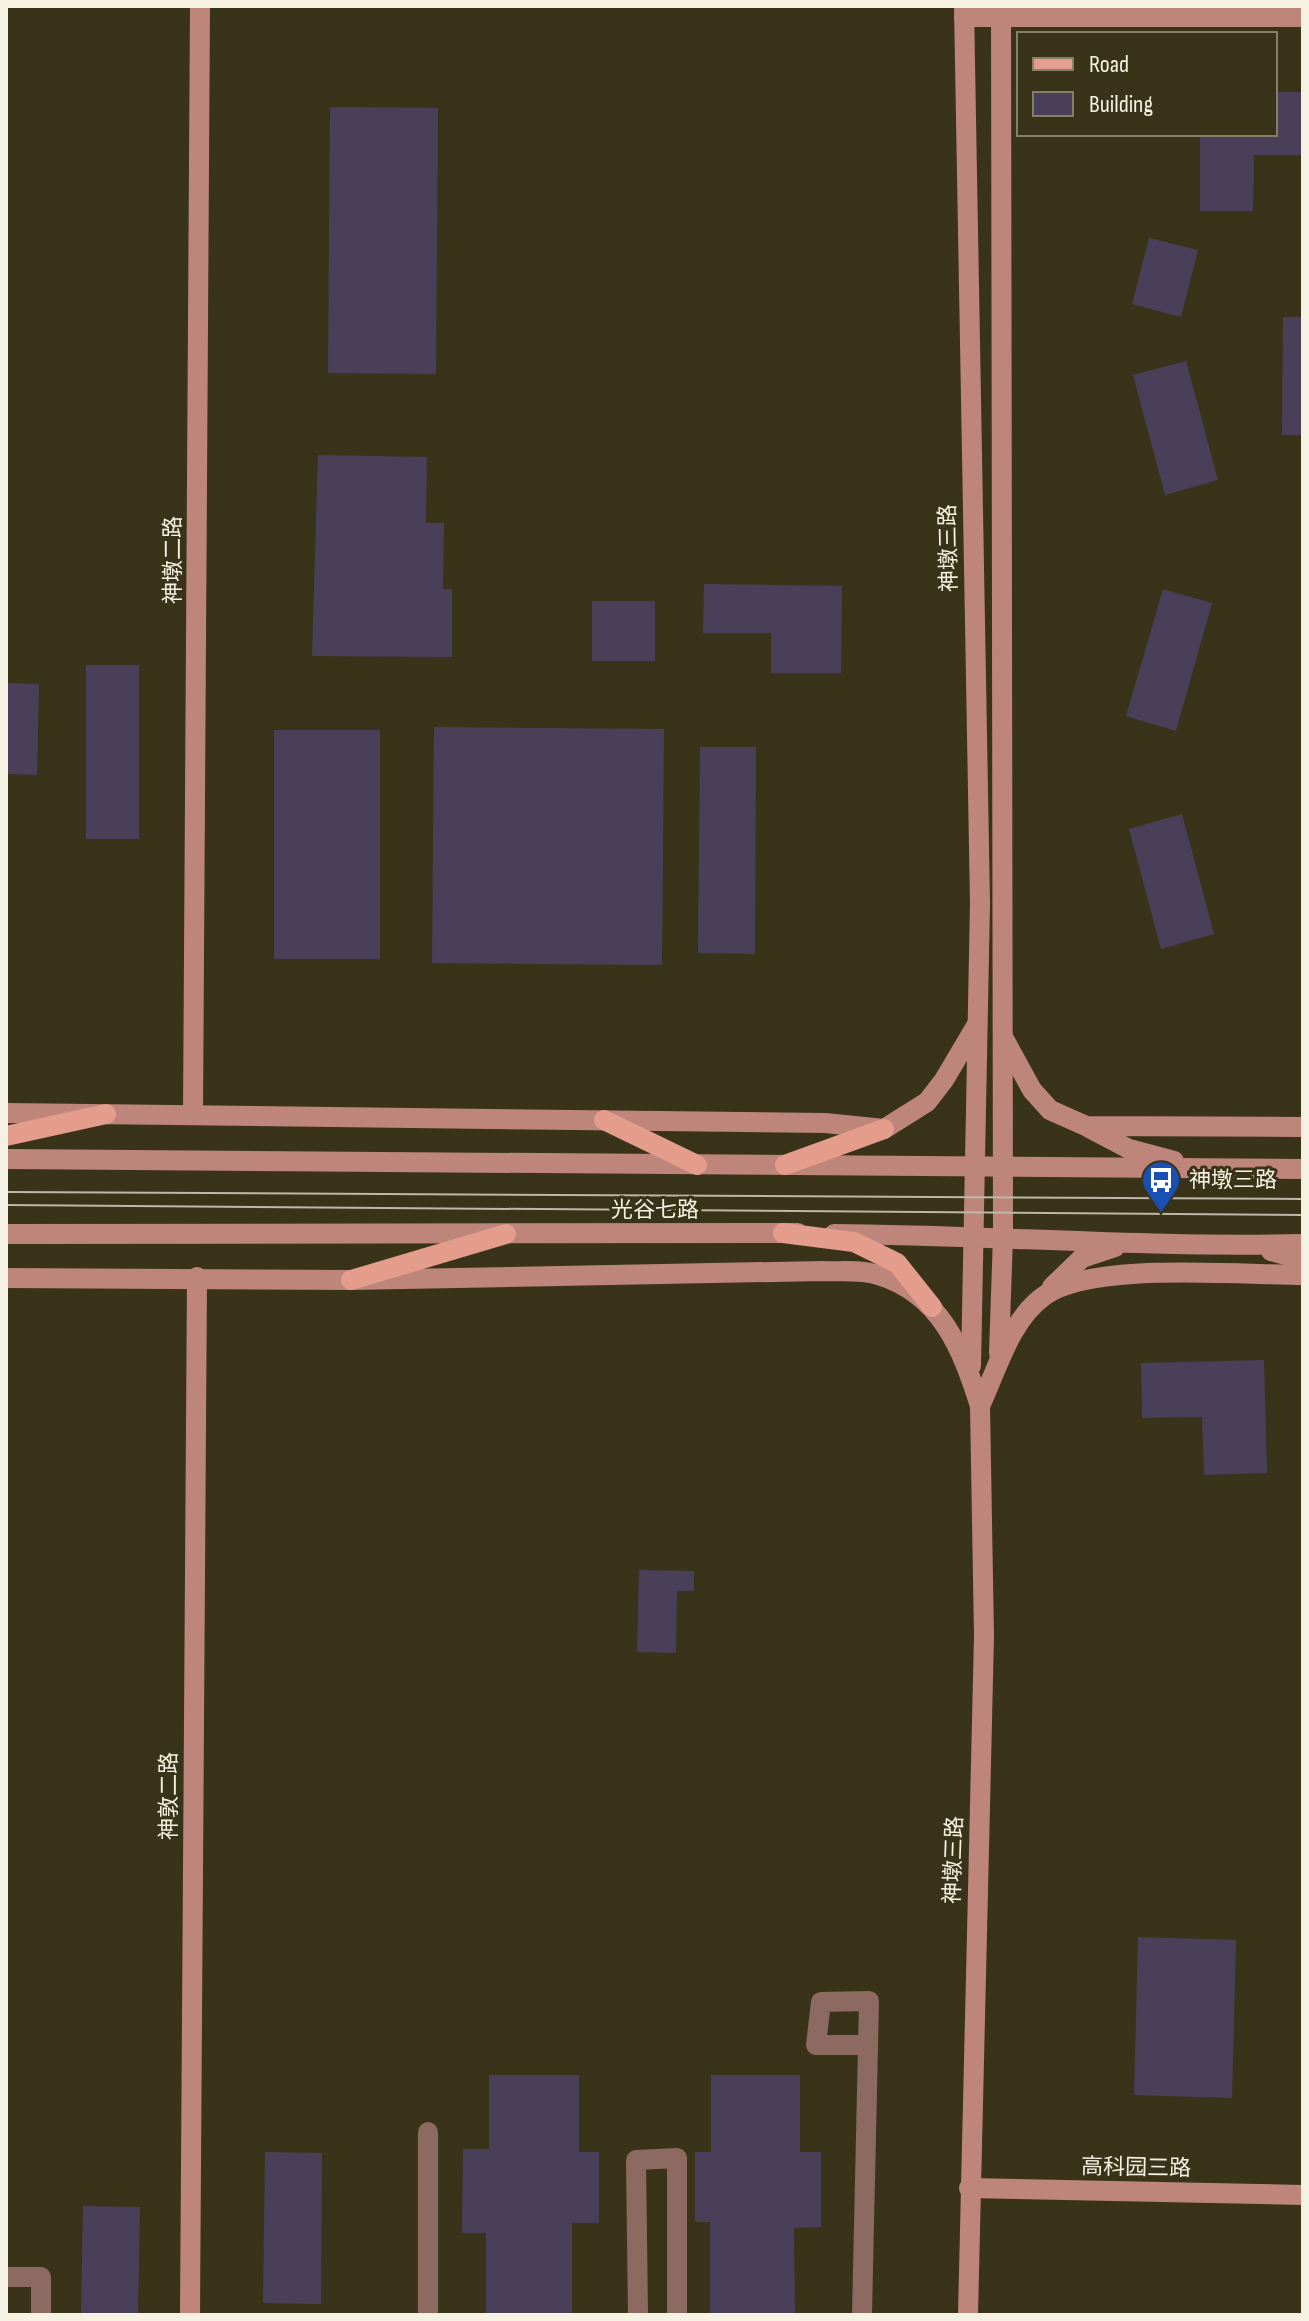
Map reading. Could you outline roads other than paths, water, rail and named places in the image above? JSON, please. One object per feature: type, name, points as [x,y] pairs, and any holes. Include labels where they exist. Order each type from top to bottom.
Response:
[{"type":"main road","points":[[6,1136],[106,1114]]},
{"type":"main road","points":[[604,1120],[697,1165]]},
{"type":"main road","points":[[785,1165],[884,1129]]},
{"type":"main road","points":[[783,1233],[854,1242],[897,1263],[932,1307]]},
{"type":"main road","points":[[351,1280],[506,1234]]},
{"type":"street","name":"神墩二路","points":[[193,1115],[200,6]]},
{"type":"street","points":[[964,11],[1303,17]]},
{"type":"street","name":"神墩三路","points":[[964,11],[980,888],[971,1377]]},
{"type":"street","points":[[999,1365],[1003,1236],[1000,1168],[1001,11]]},
{"type":"street","points":[[6,1113],[825,1123],[884,1129],[927,1102],[944,1080],[978,1022]]},
{"type":"street","points":[[1001,1035],[1032,1090],[1050,1110],[1129,1149],[1201,1169]]},
{"type":"street","points":[[1086,1126],[1303,1127]]},
{"type":"street","name":"光谷七路","points":[[6,1159],[1303,1169]]},
{"type":"street","name":"光谷七路","points":[[6,1234],[783,1233],[976,1235],[1128,1243],[1303,1244]]},
{"type":"street","points":[[980,1406],[1016,1328],[1044,1296],[1082,1258],[1128,1243]]},
{"type":"street","points":[[1252,1245],[1303,1260]]},
{"type":"street","points":[[6,1278],[351,1280],[822,1271],[875,1273],[898,1283],[932,1307],[962,1349],[980,1406]]},
{"type":"street","points":[[1044,1296],[1079,1281],[1119,1275],[1303,1275]]},
{"type":"street","name":"神敦二路","points":[[190,2315],[197,1277]]},
{"type":"street","name":"神墩三路","points":[[968,2315],[984,1636],[980,1406]]},
{"type":"street","points":[[862,2315],[868,2045]]},
{"type":"street","points":[[428,2132],[428,2315]]},
{"type":"street","points":[[638,2315],[636,2160],[677,2158],[677,2315]]},
{"type":"street","name":"高科园三路","points":[[969,2188],[1303,2195]]},
{"type":"street","points":[[6,2277],[41,2277],[41,2315]]},
{"type":"tram line","points":[[6,1192],[1303,1199]]},
{"type":"tram line","points":[[6,1205],[1303,1215]]},
{"type":"place","name":"神墩三路","points":[[1161,1214]]}]
